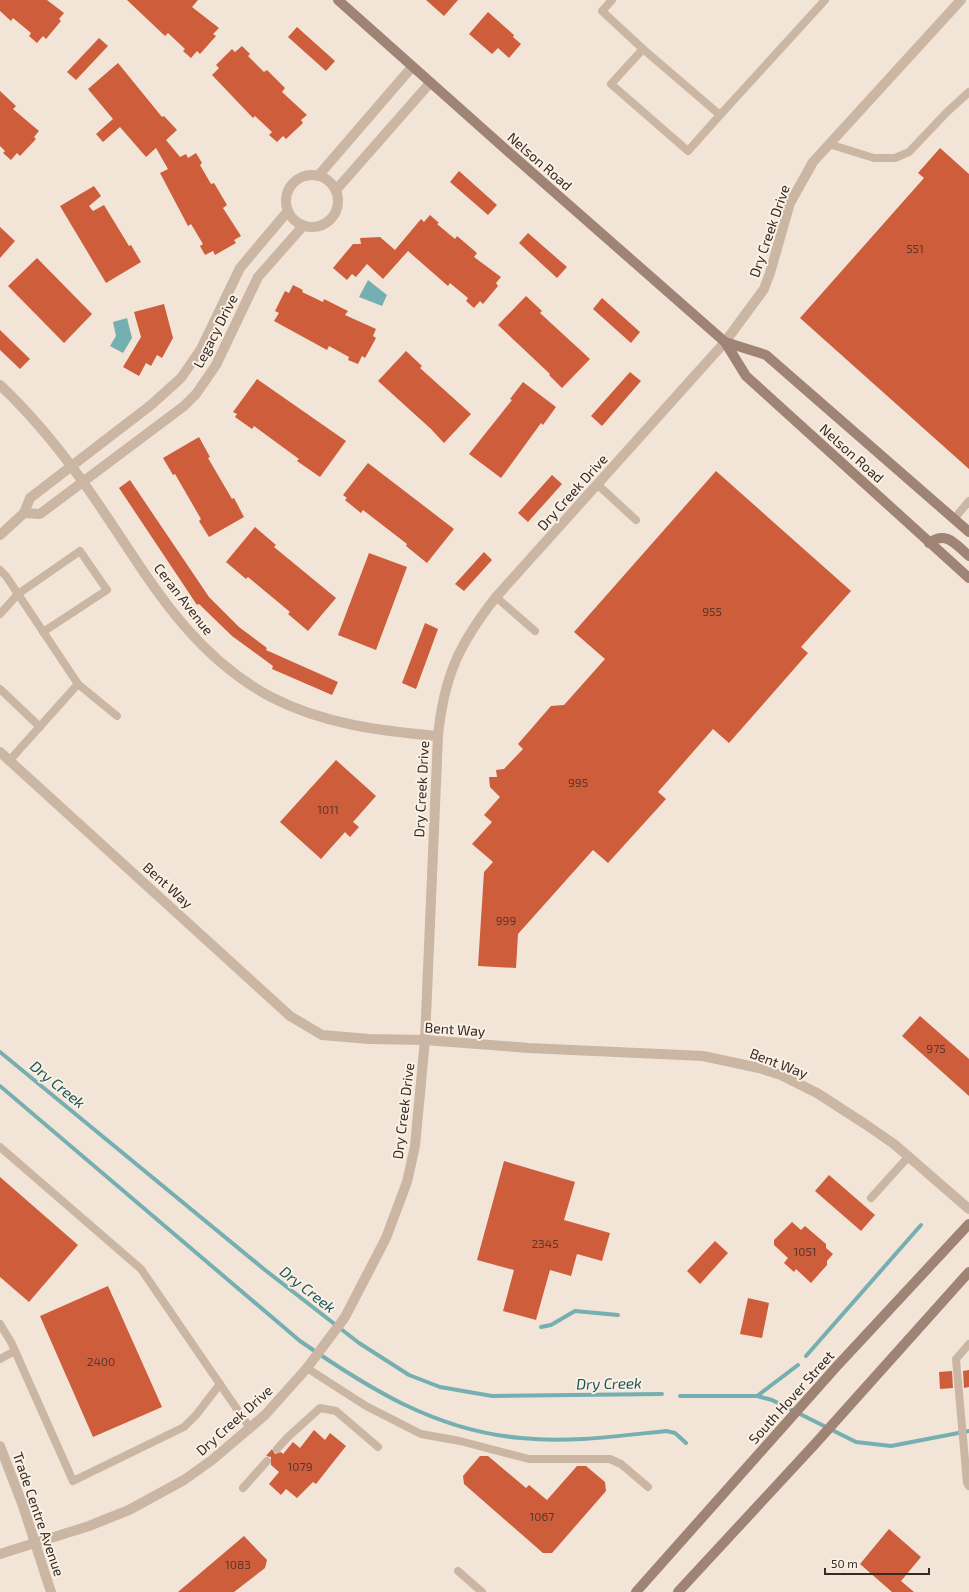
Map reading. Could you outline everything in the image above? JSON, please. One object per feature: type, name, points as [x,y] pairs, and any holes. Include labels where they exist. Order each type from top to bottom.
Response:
[{"type":"main road","name":"Nelson Road","points":[[338,0],[412,67],[725,342],[746,376],[969,578]]},
{"type":"main road","name":"Nelson Road","points":[[725,342],[766,355],[969,532]]},
{"type":"main road","points":[[929,543],[936,538],[946,538],[969,556]]},
{"type":"main road","name":"South Hover Street","points":[[636,1592],[780,1430],[969,1224]]},
{"type":"main road","points":[[683,1590],[969,1272]]},
{"type":"street","name":"Dry Creek Drive","points":[[0,1554],[90,1526],[129,1510],[184,1480],[212,1460],[269,1410],[308,1368],[333,1336],[386,1238],[407,1182],[415,1146],[426,1040],[438,736],[445,689],[457,656],[475,624],[496,597],[725,342],[764,289],[792,198],[813,162],[961,0]]},
{"type":"street","points":[[318,176],[412,67]]},
{"type":"street","points":[[336,190],[430,82]]},
{"type":"street","points":[[304,176],[318,176],[331,182],[336,190],[339,204],[336,213],[331,220],[324,225],[316,228],[303,226],[292,218],[288,211],[286,197],[292,184],[304,176]]},
{"type":"street","name":"Legacy Drive","points":[[0,536],[24,513],[30,498],[169,391],[181,378],[205,341],[240,268],[288,211]]},
{"type":"street","name":"Legacy Drive","points":[[24,513],[40,514],[152,431],[184,406],[196,394],[216,365],[258,277],[303,226]]},
{"type":"street","name":"Ceran Avenue","points":[[0,385],[30,416],[71,466],[176,617],[206,650],[233,673],[272,697],[324,718],[387,732],[438,736]]},
{"type":"street","name":"Bent Way","points":[[0,752],[290,1016],[322,1035],[369,1039],[426,1040],[529,1048],[702,1056],[732,1061],[781,1075],[817,1093],[877,1131],[909,1156],[969,1209]]},
{"type":"street","name":"Trade Centre Avenue","points":[[0,1446],[12,1475],[50,1592]]},
{"type":"lane","points":[[612,0],[602,11],[642,49],[720,115]]},
{"type":"lane","points":[[642,49],[611,84],[688,151],[825,0]]},
{"type":"lane","points":[[829,144],[874,158],[895,158],[909,152],[947,112],[969,92]]},
{"type":"lane","points":[[598,485],[636,520]]},
{"type":"lane","points":[[954,519],[969,501]]},
{"type":"lane","points":[[0,614],[18,594],[80,551],[107,590],[43,632]]},
{"type":"lane","points":[[0,570],[18,594],[78,684],[117,716]]},
{"type":"lane","points":[[496,597],[535,631]]},
{"type":"lane","points":[[9,761],[78,684]]},
{"type":"lane","points":[[0,689],[40,727]]},
{"type":"lane","points":[[0,1147],[141,1269],[250,1428]]},
{"type":"lane","points":[[870,1198],[909,1156]]},
{"type":"lane","points":[[0,1324],[15,1350],[73,1481],[184,1427],[196,1415],[220,1384]]},
{"type":"lane","points":[[969,1344],[956,1359],[960,1410],[969,1486]]},
{"type":"lane","points":[[0,1359],[15,1350]]},
{"type":"lane","points":[[308,1368],[366,1406],[407,1428],[427,1435],[460,1441],[529,1459],[610,1459],[621,1464],[648,1487]]},
{"type":"lane","points":[[277,1449],[320,1408],[336,1411],[378,1447]]},
{"type":"lane","points":[[243,1488],[267,1461]]},
{"type":"lane","points":[[458,1571],[482,1592]]},
{"type":"water","points":[[368,280],[387,295],[382,306],[359,297]]},
{"type":"water","points":[[127,318],[132,338],[123,353],[110,346],[116,336],[113,322]]},
{"type":"building","points":[[0,0],[47,0],[64,13],[59,19],[61,21],[46,39],[43,36],[37,43],[29,36],[31,33],[13,18],[11,21],[0,11]]},
{"type":"building","points":[[127,0],[198,0],[192,7],[219,28],[213,34],[216,36],[200,54],[197,51],[191,58],[183,51],[185,49],[168,33],[165,36]]},
{"type":"building","points":[[426,0],[458,0],[444,16]]},
{"type":"building","points":[[488,12],[514,35],[513,37],[521,44],[509,58],[498,48],[492,54],[469,34]]},
{"type":"building","points":[[297,27],[335,61],[326,71],[288,37]]},
{"type":"building","points":[[99,38],[108,46],[76,80],[67,72]]},
{"type":"building","points":[[242,46],[250,54],[248,56],[264,72],[267,70],[285,88],[282,92],[307,115],[301,120],[303,123],[286,139],[283,136],[277,142],[269,135],[272,132],[255,116],[253,118],[212,75],[219,68],[216,65],[232,49],[235,52]]},
{"type":"building","points":[[118,63],[162,117],[164,116],[177,130],[166,140],[180,157],[186,154],[188,158],[196,153],[202,163],[200,165],[211,184],[214,183],[227,205],[223,208],[241,236],[234,240],[236,243],[215,255],[213,251],[205,255],[200,246],[203,244],[191,224],[188,226],[160,173],[168,169],[156,148],[146,157],[120,127],[103,142],[96,134],[113,119],[88,89]]},
{"type":"building","points":[[0,91],[16,106],[13,109],[39,131],[34,137],[36,139],[20,156],[17,153],[11,160],[3,153],[5,151],[0,146]]},
{"type":"building","points":[[940,148],[969,174],[969,469],[800,318],[924,178],[918,173]]},
{"type":"building","points":[[459,171],[497,205],[488,215],[450,182]]},
{"type":"building","points":[[94,186],[101,196],[89,206],[93,211],[104,205],[129,246],[131,245],[141,262],[106,283],[60,206]]},
{"type":"building","points":[[430,215],[439,223],[437,224],[455,239],[457,236],[477,253],[474,257],[501,277],[496,283],[498,286],[483,304],[480,301],[474,308],[466,301],[468,298],[450,283],[448,286],[408,251],[383,279],[367,264],[356,277],[352,274],[347,280],[333,268],[353,244],[361,244],[360,238],[380,237],[395,250],[421,219],[424,222]]},
{"type":"building","points":[[0,227],[15,241],[0,258]]},
{"type":"building","points":[[528,233],[567,267],[557,278],[519,243]]},
{"type":"building","points":[[37,258],[92,314],[64,343],[8,286]]},
{"type":"building","points":[[293,285],[303,290],[302,292],[323,302],[324,299],[348,311],[345,315],[376,329],[373,336],[376,338],[365,358],[362,356],[358,364],[348,360],[349,357],[329,346],[327,350],[274,321],[279,313],[275,311],[285,291],[289,293]]},
{"type":"building","points":[[526,296],[542,311],[540,313],[590,359],[562,388],[549,375],[550,374],[498,325]]},
{"type":"building","points":[[602,298],[640,332],[631,343],[593,309]]},
{"type":"building","points":[[164,304],[173,338],[162,358],[157,355],[151,366],[146,363],[139,376],[123,367],[141,337],[134,312]]},
{"type":"building","points":[[0,330],[30,359],[20,369],[0,350]]},
{"type":"building","points":[[406,351],[422,366],[420,368],[471,414],[444,443],[431,429],[378,381]]},
{"type":"building","points":[[630,372],[641,381],[602,426],[591,416]]},
{"type":"building","points":[[257,379],[346,441],[320,477],[297,461],[299,459],[254,426],[252,429],[235,417],[237,414],[233,412]]},
{"type":"building","points":[[523,382],[556,407],[543,425],[541,423],[501,478],[469,454],[512,400],[510,399]]},
{"type":"building","points":[[199,437],[210,457],[208,458],[232,499],[234,498],[244,517],[209,537],[199,521],[201,519],[175,474],[173,475],[163,458]]},
{"type":"building","points":[[368,463],[454,529],[427,563],[406,546],[407,544],[363,510],[361,513],[345,500],[347,498],[343,495]]},
{"type":"building","points":[[716,471],[851,591],[801,647],[808,653],[729,743],[713,729],[658,792],[666,799],[608,863],[593,850],[518,934],[516,968],[478,966],[484,872],[493,862],[472,844],[492,822],[484,815],[500,797],[490,787],[489,777],[497,777],[496,770],[504,769],[523,749],[518,744],[551,706],[564,705],[605,659],[574,632]]},
{"type":"building","points":[[552,475],[562,484],[528,522],[518,513]]},
{"type":"building","points":[[130,480],[209,597],[239,627],[267,648],[266,650],[338,682],[332,695],[272,669],[273,666],[232,636],[199,604],[197,605],[119,488]]},
{"type":"building","points":[[255,527],[276,545],[274,547],[336,598],[308,631],[288,614],[290,612],[248,577],[246,579],[226,562]]},
{"type":"building","points":[[484,552],[492,560],[464,591],[455,584]]},
{"type":"building","points":[[369,553],[407,567],[376,650],[338,635]]},
{"type":"building","points":[[425,623],[438,629],[416,689],[402,683]]},
{"type":"building","points":[[336,760],[376,796],[353,822],[359,827],[350,837],[345,832],[321,859],[280,822]]},
{"type":"building","points":[[920,1016],[969,1059],[969,1096],[902,1036]]},
{"type":"building","points":[[504,1161],[575,1182],[564,1220],[610,1233],[602,1261],[577,1254],[571,1276],[550,1270],[536,1320],[503,1311],[514,1270],[477,1260]]},
{"type":"building","points":[[829,1175],[875,1215],[861,1231],[815,1191]]},
{"type":"building","points":[[0,1177],[78,1245],[29,1302],[0,1277]]},
{"type":"building","points":[[792,1222],[801,1230],[805,1226],[826,1244],[826,1248],[833,1254],[827,1261],[827,1265],[811,1283],[796,1269],[794,1272],[784,1263],[788,1258],[774,1245],[774,1240]]},
{"type":"building","points":[[715,1241],[728,1253],[700,1284],[687,1271]]},
{"type":"building","points":[[108,1286],[162,1407],[93,1437],[40,1316]]},
{"type":"building","points":[[748,1298],[769,1303],[762,1338],[740,1334]]},
{"type":"building","points":[[969,1370],[969,1387],[964,1388],[963,1371]]},
{"type":"building","points":[[952,1371],[953,1388],[940,1389],[939,1372]]},
{"type":"building","points":[[314,1430],[325,1440],[330,1433],[346,1446],[316,1484],[313,1482],[297,1498],[286,1489],[281,1495],[269,1484],[279,1472],[271,1465],[271,1457],[266,1456],[272,1449],[275,1454],[281,1452],[283,1454],[293,1442],[300,1448]]},
{"type":"building","points":[[480,1456],[488,1456],[526,1488],[529,1485],[547,1500],[577,1466],[586,1466],[605,1482],[606,1491],[552,1553],[543,1553],[464,1484],[463,1476]]},
{"type":"building","points":[[889,1529],[921,1557],[901,1581],[914,1592],[892,1592],[860,1564]]},
{"type":"building","points":[[244,1536],[267,1560],[265,1568],[234,1592],[178,1592]]},
{"type":"waterway","name":"Dry Creek","points":[[0,1052],[265,1270],[359,1343],[409,1375],[440,1387],[492,1396],[662,1394]]},
{"type":"waterway","points":[[0,1086],[300,1341],[351,1375],[377,1390],[432,1417],[490,1434],[521,1438],[557,1440],[612,1437],[666,1431],[675,1433],[686,1443]]},
{"type":"waterway","points":[[806,1356],[921,1225]]},
{"type":"waterway","points":[[541,1327],[551,1325],[575,1311],[618,1315]]},
{"type":"waterway","points":[[757,1396],[798,1365]]},
{"type":"waterway","name":"Dry Creek","points":[[680,1396],[757,1396],[772,1400],[856,1442],[891,1446],[969,1431]]}]
